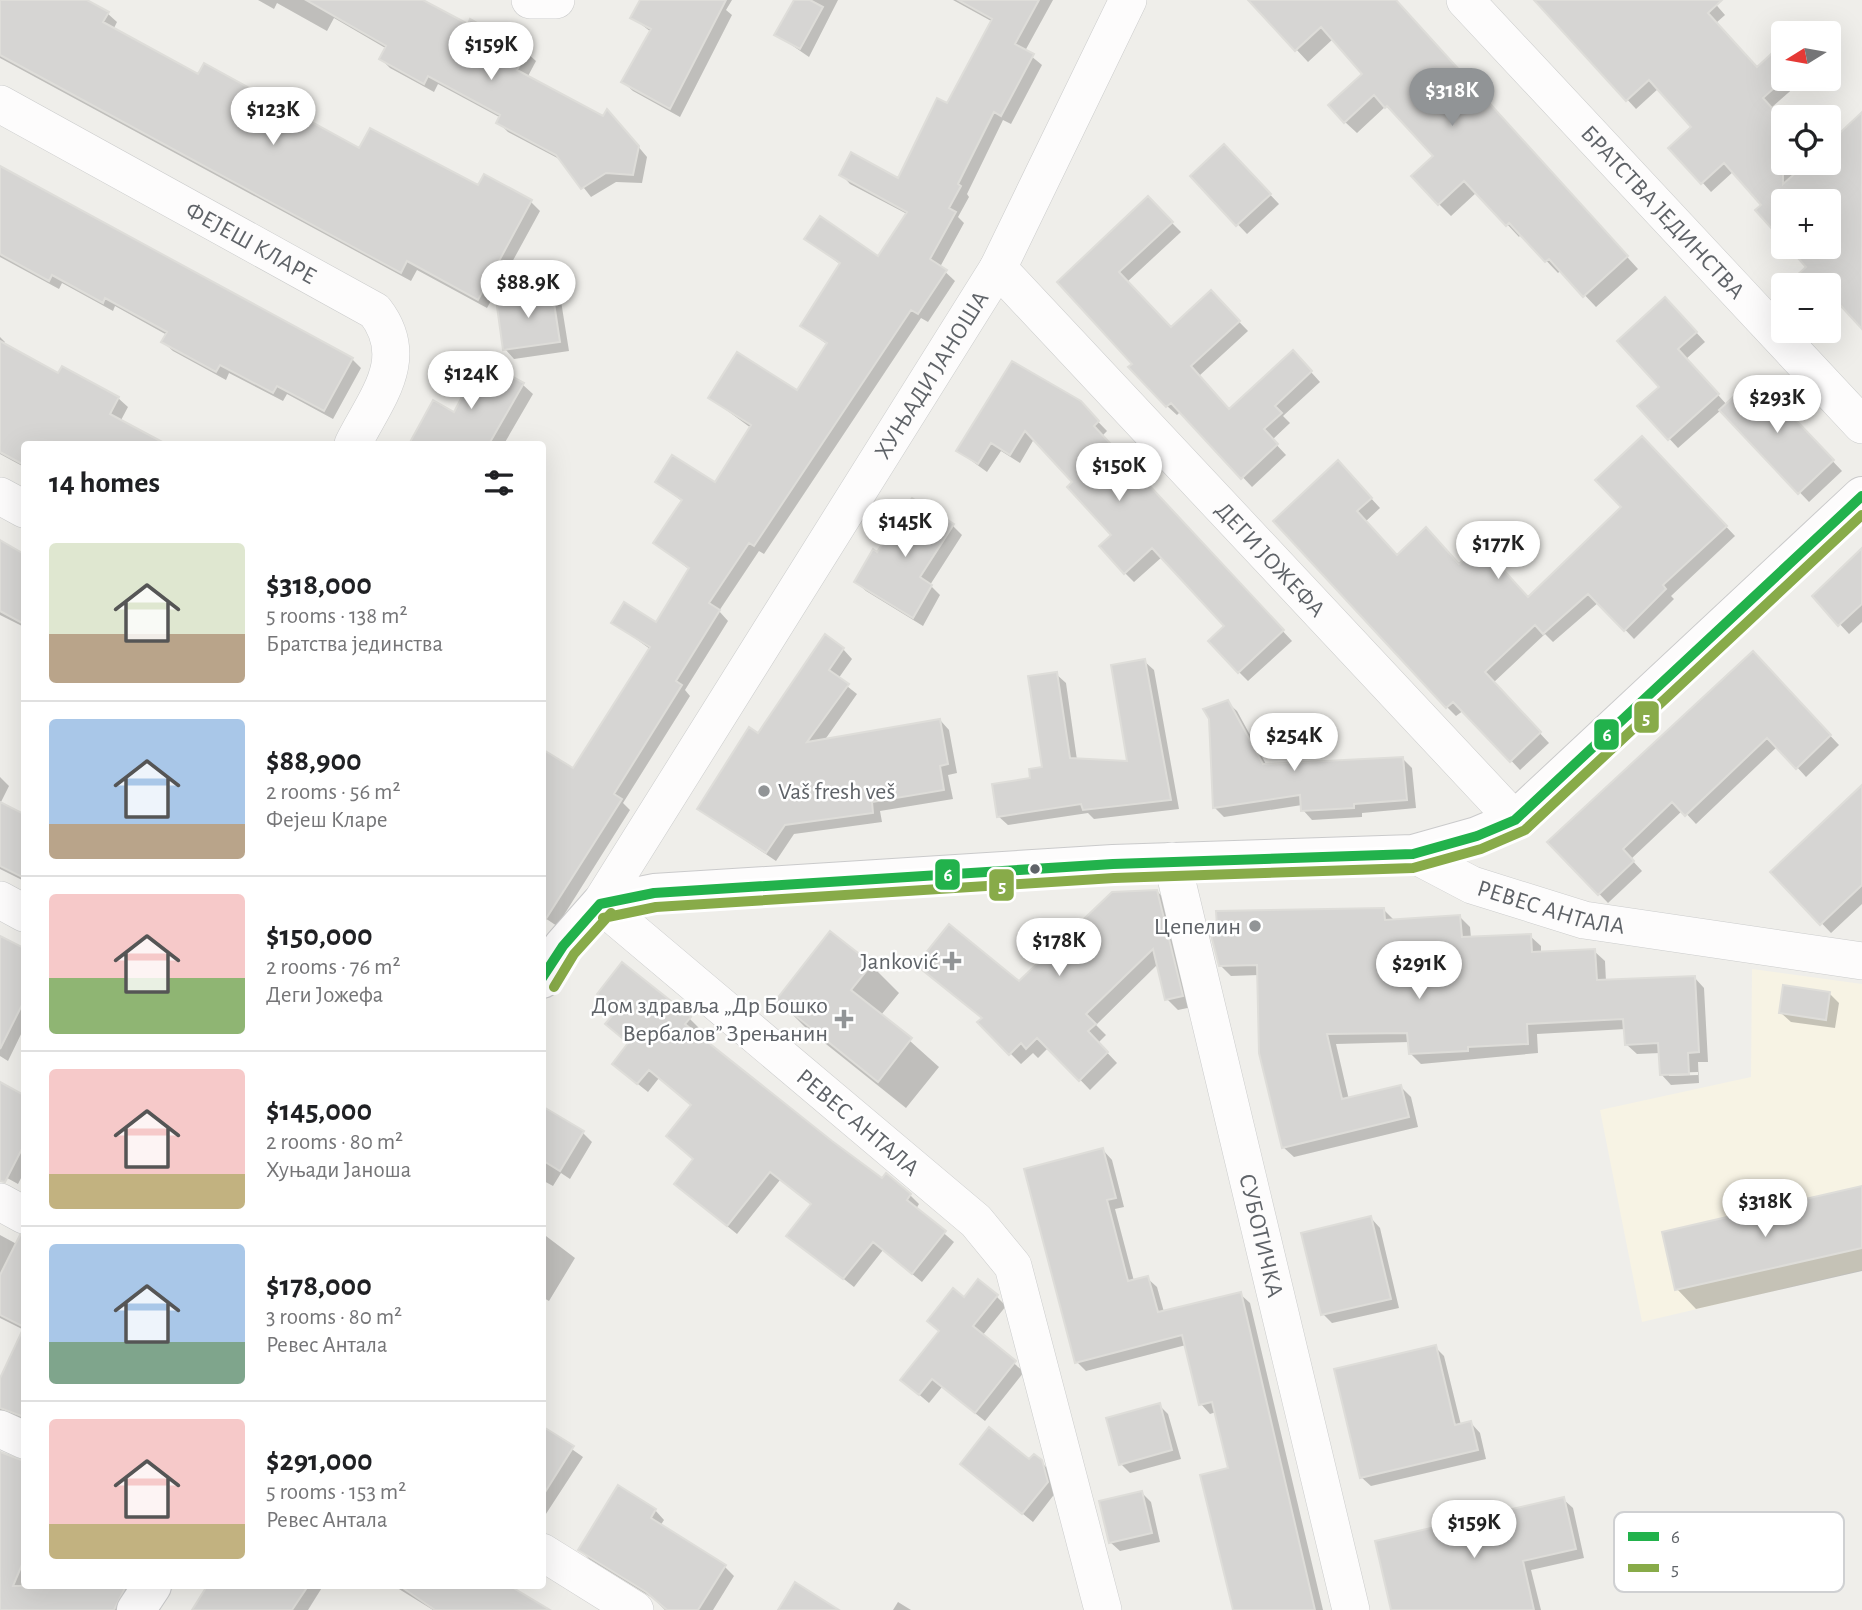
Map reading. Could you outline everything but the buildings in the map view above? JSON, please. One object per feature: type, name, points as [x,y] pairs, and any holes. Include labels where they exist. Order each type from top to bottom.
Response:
[{"type":"street","points":[[530,0],[556,0]]},
{"type":"street","name":"ХУЊАДИ ЈАНОША","points":[[546,973],[563,946],[600,904],[998,268],[1128,0]]},
{"type":"street","name":"БРАТСТВА ЈЕДИНСТВА","points":[[1465,0],[1862,425]]},
{"type":"street","name":"ФЕЈЕШ КЛАРЕ","points":[[0,104],[375,311],[388,332],[392,365],[354,441]]},
{"type":"street","name":"ДЕГИ ЈОЖЕФА","points":[[998,268],[1515,820]]},
{"type":"street","points":[[0,496],[21,507]]},
{"type":"street","points":[[1413,854],[1477,836],[1515,820],[1862,496]]},
{"type":"street","name":"РЕВЕС АНТАЛА","points":[[600,904],[654,893],[1172,861],[1413,854],[1472,885],[1584,920],[1862,961]]},
{"type":"street","name":"СУБОТИЧКА","points":[[1172,861],[1351,1610]]},
{"type":"street","points":[[0,900],[21,911]]},
{"type":"street","name":"РЕВЕС АНТАЛА","points":[[600,904],[976,1221],[1013,1266],[1103,1610]]},
{"type":"street","points":[[0,1202],[21,1213]]},
{"type":"street","points":[[0,1429],[21,1439]]},
{"type":"street","points":[[546,1554],[635,1610]]},
{"type":"street","points":[[136,1610],[150,1589]]},
{"type":"shaded area","points":[[1752,969],[1862,984],[1862,1270],[1642,1322],[1600,1110],[1751,1077]]},
{"type":"transit line","name":"6","points":[[600,904],[654,893],[1113,864],[1413,854],[1477,836],[1515,820],[1862,496]]},
{"type":"transit line","name":"5","points":[[603,918],[656,907],[1114,878],[1413,868],[1481,849],[1525,830],[1862,515]]},
{"type":"transit line","name":"6","points":[[546,972],[563,946],[600,904]]},
{"type":"transit line","name":"5","points":[[554,987],[574,954],[611,913]]},
{"type":"place","name":"Vaš fresh veš","points":[[764,791]]},
{"type":"place","name":"Цепелин","points":[[1255,926]]},
{"type":"place","name":"Janković","points":[[952,961]]},
{"type":"place","name":"Дом здравља „Др Бошко Вербалов” Зрењанин","points":[[844,1019]]}]
